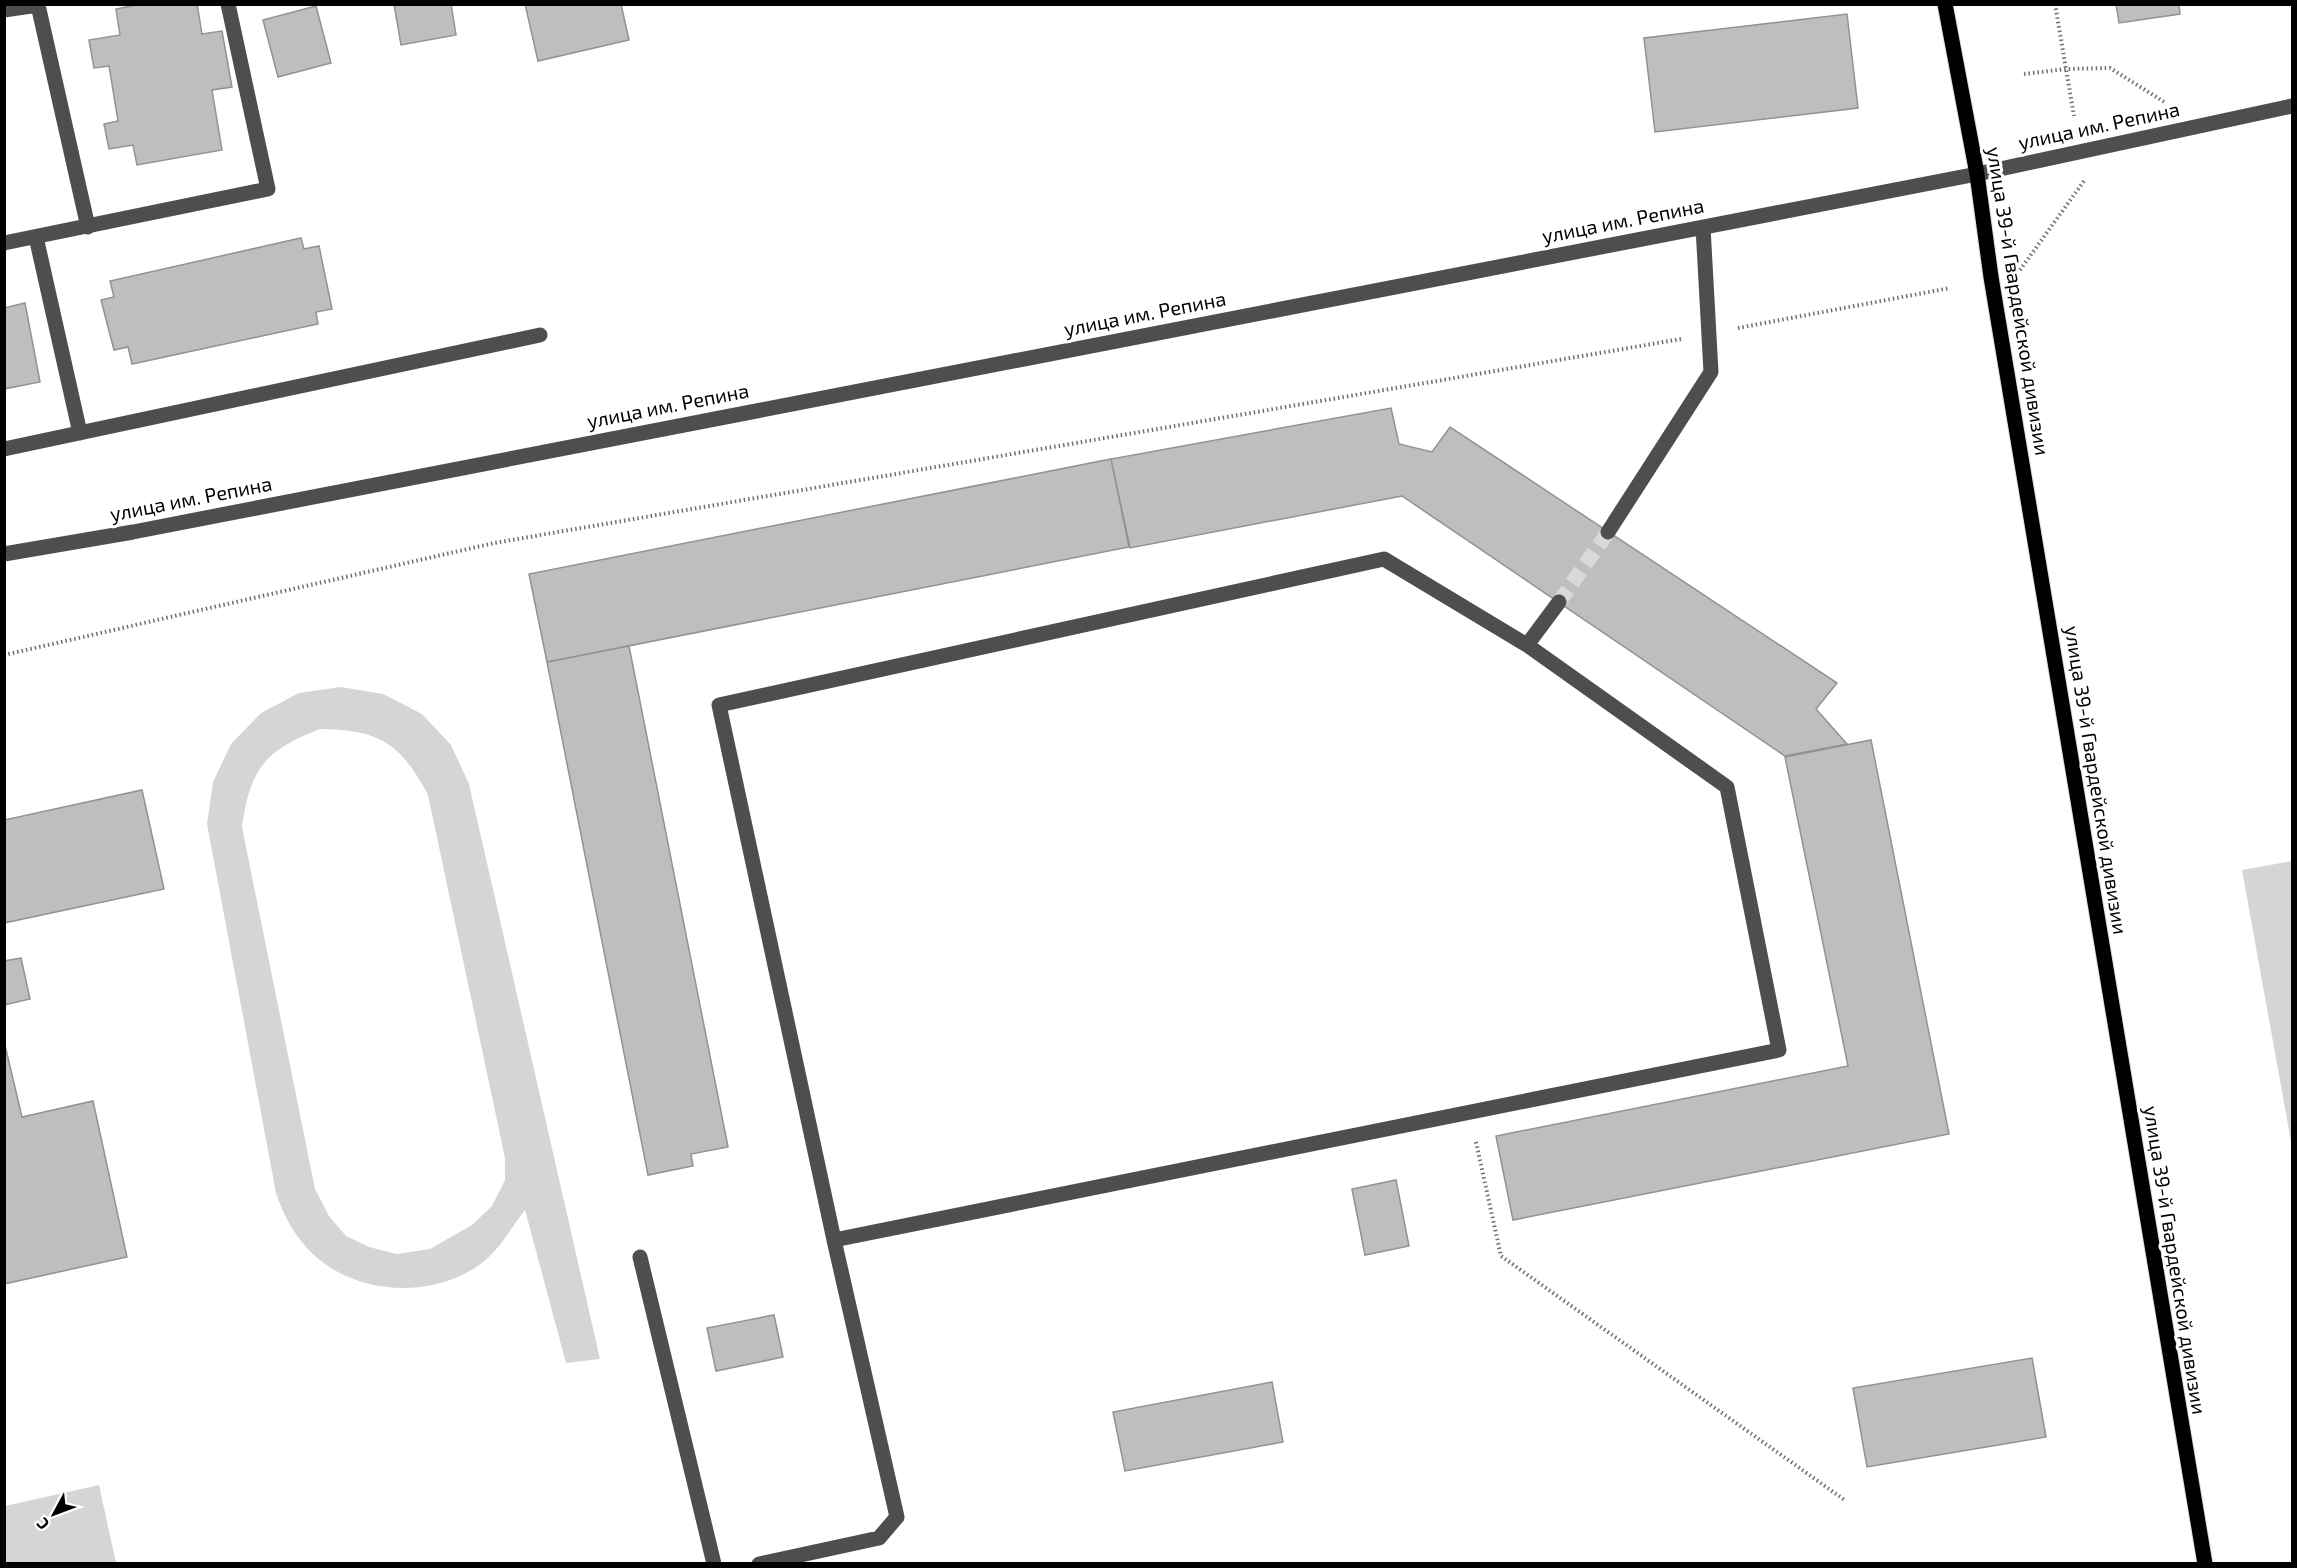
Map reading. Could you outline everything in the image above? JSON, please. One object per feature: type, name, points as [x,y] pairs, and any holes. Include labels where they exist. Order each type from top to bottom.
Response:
[{"type":"main road","name":"улица 39-й Гвардейской дивизии","points":[[1945,4],[1977,174],[1991,277],[2205,1563]]},
{"type":"street","points":[[4,243],[267,189],[228,4]]},
{"type":"street","points":[[4,10],[38,5],[88,226]]},
{"type":"street","name":"улица им. Репина","points":[[4,554],[168,525],[1977,174],[2292,106]]},
{"type":"street","points":[[1608,532],[1711,372],[1703,227]]},
{"type":"street","points":[[36,237],[80,433]]},
{"type":"street","points":[[4,449],[540,335]]},
{"type":"street","points":[[759,1563],[879,1538],[897,1517],[834,1240],[719,705],[1384,559],[1527,645],[1727,787],[1779,1050],[834,1240]]},
{"type":"street","points":[[1527,645],[1559,602]]},
{"type":"street","points":[[640,1257],[714,1563]]},
{"type":"path","points":[[2055,4],[2074,116]]},
{"type":"path","points":[[2024,74],[2067,69],[2110,68],[2172,106]]},
{"type":"path","points":[[2018,273],[2089,175]]},
{"type":"path","points":[[4,655],[494,543],[1710,334],[1950,288]]},
{"type":"path","points":[[1470,1112],[1501,1256],[1846,1501]]},
{"type":"shaded area","points":[[341,687],[383,694],[422,714],[451,745],[469,784],[600,1359],[566,1363],[525,1210],[499,1246],[479,1265],[460,1276],[439,1283],[395,1288],[372,1285],[331,1268],[301,1241],[283,1210],[276,1193],[207,824],[213,782],[231,744],[261,713],[299,693]],"holes":[[[320,729],[358,732],[386,742],[408,762],[428,795],[505,1158],[505,1180],[492,1206],[472,1225],[430,1249],[397,1254],[369,1247],[346,1236],[329,1216],[315,1189],[242,827],[250,790],[263,764],[273,754],[301,737]]]},
{"type":"shaded area","points":[[2292,861],[2292,1147],[2242,870]]},
{"type":"shaded area","points":[[99,1485],[116,1563],[5,1563],[5,1506]]},
{"type":"building","points":[[141,4],[197,4],[202,34],[222,31],[232,87],[212,90],[222,150],[137,165],[133,145],[109,149],[104,124],[118,121],[109,66],[94,68],[89,40],[120,35],[116,9]]},
{"type":"building","points":[[394,4],[451,4],[456,35],[401,45]]},
{"type":"building","points":[[525,4],[621,4],[629,40],[538,61]]},
{"type":"building","points":[[2116,4],[2179,4],[2180,14],[2119,23]]},
{"type":"building","points":[[316,6],[331,63],[278,77],[263,20]]},
{"type":"building","points":[[1847,14],[1858,108],[1655,132],[1644,38]]},
{"type":"building","points":[[301,238],[304,249],[319,246],[332,309],[316,312],[318,324],[132,364],[128,347],[114,350],[101,300],[114,297],[110,281]]},
{"type":"building","points":[[25,303],[40,382],[4,389],[4,308]]},
{"type":"building","points":[[1391,408],[1399,444],[1432,452],[1450,427],[1837,683],[1816,709],[1847,744],[1785,756],[1402,496],[1130,548],[1111,459]]},
{"type":"building","points":[[1111,459],[1129,547],[547,662],[529,574]]},
{"type":"building","points":[[629,646],[728,1147],[691,1154],[693,1166],[648,1175],[547,662]]},
{"type":"building","points":[[1871,740],[1949,1134],[1513,1220],[1496,1136],[1848,1066],[1785,757]]},
{"type":"building","points":[[142,790],[164,889],[4,923],[4,820]]},
{"type":"building","points":[[21,958],[30,999],[4,1005],[4,961]]},
{"type":"building","points":[[4,1041],[22,1117],[93,1101],[127,1257],[4,1284]]},
{"type":"building","points":[[1396,1180],[1409,1246],[1365,1255],[1352,1189]]},
{"type":"building","points":[[774,1315],[783,1357],[716,1371],[707,1328]]},
{"type":"building","points":[[2032,1358],[2046,1437],[1867,1467],[1853,1388]]},
{"type":"building","points":[[1272,1382],[1283,1442],[1125,1471],[1113,1412]]},
{"type":"tunnel","points":[[1559,602],[1608,532]]}]
